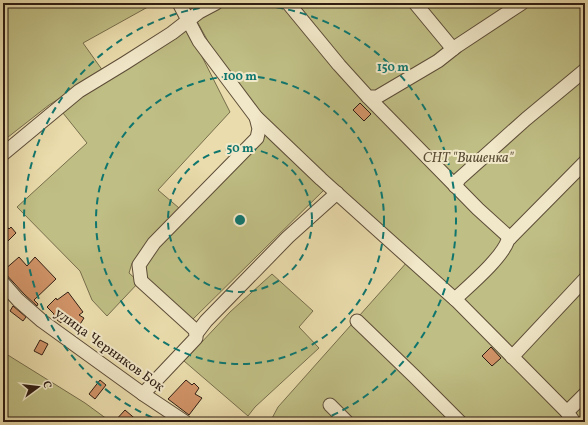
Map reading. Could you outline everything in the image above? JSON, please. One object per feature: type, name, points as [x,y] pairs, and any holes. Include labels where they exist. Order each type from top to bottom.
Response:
[{"type":"street","points":[[179,3],[199,41],[256,117],[337,193],[456,299],[571,417],[585,394]]},
{"type":"street","points":[[3,154],[79,91],[172,33],[188,20],[216,3]]},
{"type":"street","points":[[288,3],[338,65],[368,97],[478,209],[510,238]]},
{"type":"street","points":[[415,3],[453,49]]},
{"type":"street","points":[[368,97],[377,97],[438,61],[453,49],[522,3]]},
{"type":"street","points":[[455,186],[460,179],[521,124],[585,70]]},
{"type":"street","points":[[196,334],[195,330],[141,281],[139,265],[154,243],[257,138],[259,128],[256,117]]},
{"type":"street","points":[[456,299],[497,258],[510,238],[585,162]]},
{"type":"street","points":[[143,394],[184,353],[196,338],[196,334],[206,321],[283,242],[337,193]]},
{"type":"street","points":[[512,357],[585,279]]},
{"type":"street","name":"улица Черников Бок","points":[[3,283],[18,300],[42,321],[143,394],[185,422]]},
{"type":"street","points":[[3,301],[18,300]]},
{"type":"street","points":[[357,321],[460,422]]},
{"type":"street","points":[[330,405],[347,422]]},
{"type":"green space","points":[[3,3],[155,3],[83,43],[103,71],[49,105],[3,141]]},
{"type":"green space","name":"СНТ \"Вишенка\"","points":[[187,3],[585,3],[585,422],[270,422],[278,407],[408,261],[326,188],[191,321],[133,268],[253,137],[256,129]]},
{"type":"green space","points":[[188,29],[230,112],[158,190],[179,208],[132,263],[129,273],[139,282],[107,316],[92,300],[80,271],[17,207],[87,143],[59,108]]},
{"type":"green space","points":[[272,274],[313,311],[299,327],[319,348],[255,407],[248,416],[184,361],[230,312]]},
{"type":"green space","points":[[3,352],[85,403],[111,422],[3,422]]},
{"type":"building","points":[[360,103],[371,114],[364,121],[353,110]]},
{"type":"building","points":[[3,222],[9,229],[11,227],[16,233],[3,246]]},
{"type":"building","points":[[19,257],[27,266],[35,257],[56,279],[34,300],[38,304],[37,306],[3,271]]},
{"type":"building","points":[[68,292],[83,312],[79,315],[84,318],[77,329],[63,320],[61,323],[52,316],[54,314],[47,307],[56,298],[57,300]]},
{"type":"building","points":[[13,306],[26,317],[23,321],[10,311]]},
{"type":"building","points":[[40,340],[48,344],[42,355],[34,351]]},
{"type":"building","points":[[491,347],[501,358],[492,366],[482,356]]},
{"type":"building","points":[[100,380],[106,385],[95,399],[89,394]]},
{"type":"building","points":[[186,380],[192,385],[194,383],[199,388],[195,394],[202,398],[189,415],[168,399]]},
{"type":"building","points":[[125,410],[139,422],[114,422]]}]
